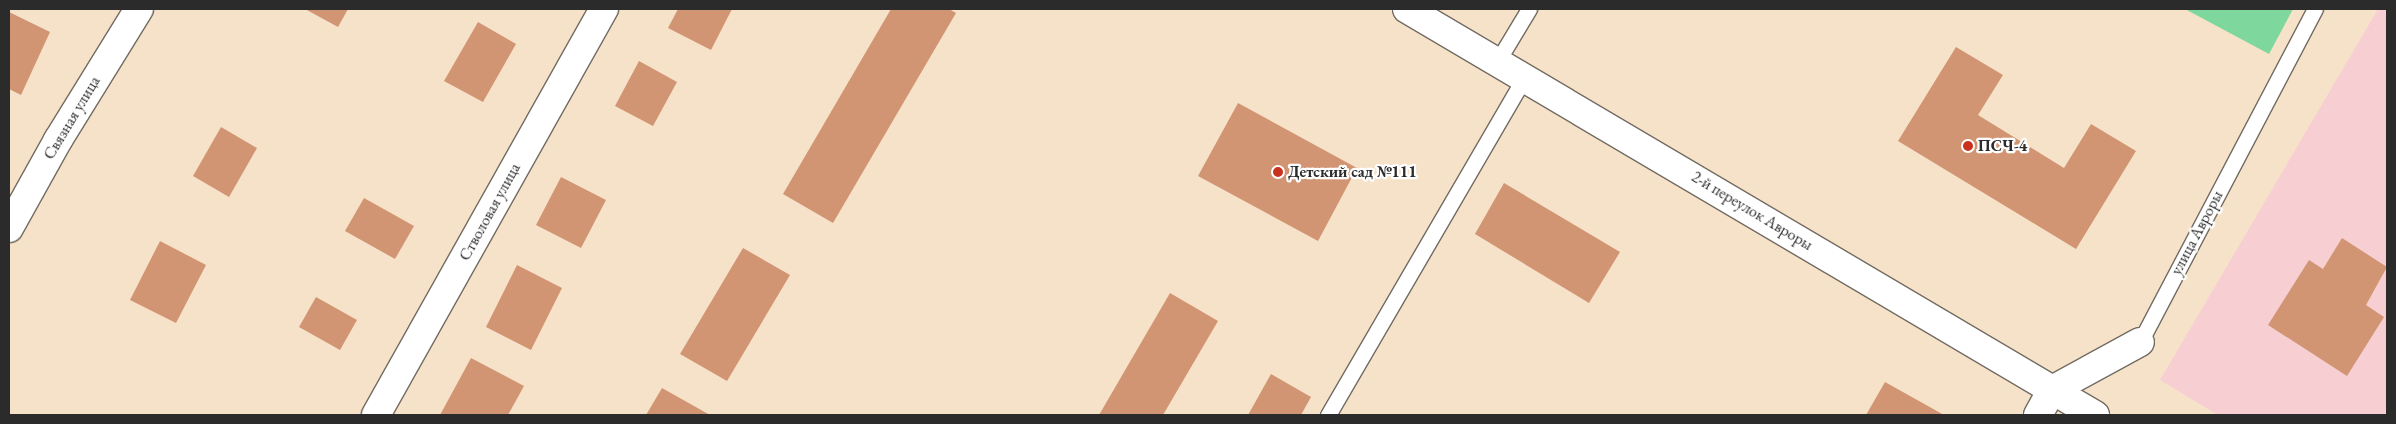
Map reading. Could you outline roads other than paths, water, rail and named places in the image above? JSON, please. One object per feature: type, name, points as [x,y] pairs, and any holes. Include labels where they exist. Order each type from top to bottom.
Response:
[{"type":"street","name":"Связная улица","points":[[9,228],[58,140],[139,9]]},
{"type":"street","name":"Стволовая улица","points":[[376,415],[604,9]]},
{"type":"street","name":"2-й переулок Авроры","points":[[1406,9],[1525,77],[2096,415]]},
{"type":"street","name":"улица Авроры","points":[[2052,390],[2140,342]]},
{"type":"street","points":[[2038,415],[2052,390]]},
{"type":"lane","points":[[1497,62],[1529,9]]},
{"type":"lane","name":"улица Авроры","points":[[2140,342],[2315,9]]},
{"type":"lane","points":[[1328,415],[1525,77]]},
{"type":"place","name":"ПСЧ-4","points":[[1968,146]]},
{"type":"place","name":"Детский сад №111","points":[[1278,172]]}]
